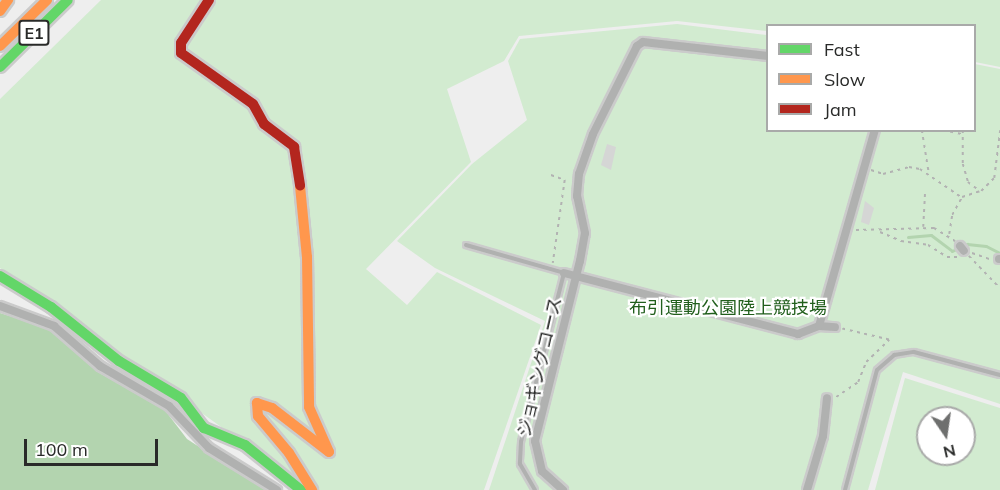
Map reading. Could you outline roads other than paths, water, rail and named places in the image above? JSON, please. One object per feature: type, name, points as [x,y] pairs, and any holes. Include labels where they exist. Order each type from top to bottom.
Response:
[{"type":"main road","points":[[0,10],[9,0]]},
{"type":"main road","name":"E1","points":[[0,46],[47,0]]},
{"type":"main road","name":"E1","points":[[0,67],[68,0]]},
{"type":"main road","points":[[209,0],[181,43],[181,53],[253,104],[264,124],[294,147],[299,172],[307,256],[309,407],[329,452],[272,408],[256,403],[258,416],[289,453],[312,490]]},
{"type":"main road","points":[[0,276],[51,307],[119,361],[181,398],[204,428],[245,445],[301,490]]},
{"type":"street","name":"ジョギングコース","points":[[563,490],[542,471],[535,441],[585,233],[577,196],[579,174],[593,134],[637,46],[653,41],[720,53],[766,56]]},
{"type":"street","points":[[819,326],[866,169],[875,132]]},
{"type":"street","name":"ジョギングコース","points":[[564,273],[798,334],[819,326],[835,327]]},
{"type":"street","points":[[0,306],[54,326],[100,366],[169,406],[209,448],[277,490]]},
{"type":"street","points":[[807,490],[822,436],[827,398]]},
{"type":"lane","points":[[466,245],[564,273],[521,442],[520,464],[535,490]]},
{"type":"lane","points":[[845,490],[877,370],[894,355],[914,352],[1000,375]]},
{"type":"waterway","points":[[908,237],[931,235],[952,251],[967,244],[986,246],[1000,253]]},
{"type":"park label","name":"布引運動公園陸上競技場","points":[[728,308]]}]
